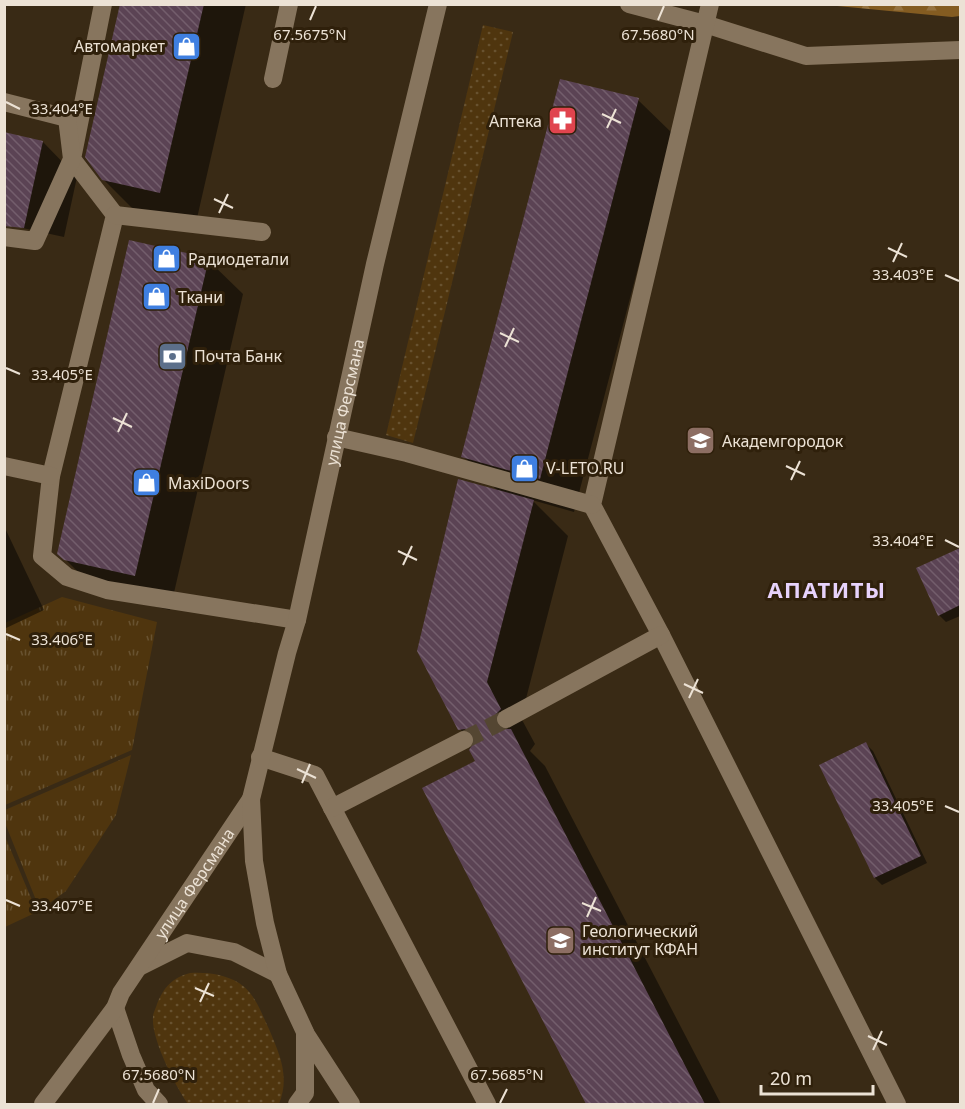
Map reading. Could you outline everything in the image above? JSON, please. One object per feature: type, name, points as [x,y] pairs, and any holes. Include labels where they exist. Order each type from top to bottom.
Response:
[{"type":"street","points":[[4,237],[35,241],[72,159],[103,4]]},
{"type":"street","points":[[273,79],[289,4]]},
{"type":"street","name":"улица Ферсмана","points":[[304,1032],[278,974],[265,923],[254,861],[251,799],[297,620],[336,437],[438,4]]},
{"type":"street","points":[[629,4],[705,24],[806,56],[956,54]]},
{"type":"street","points":[[710,4],[591,505],[662,635],[897,1104]]},
{"type":"street","points":[[4,102],[67,118],[72,159],[115,215],[262,232]]},
{"type":"street","points":[[115,215],[51,476],[42,556],[67,577],[107,590],[297,620]]},
{"type":"street","points":[[336,437],[407,453],[591,505]]},
{"type":"street","points":[[4,466],[51,476]]},
{"type":"street","points":[[506,719],[662,635]]},
{"type":"street","points":[[332,808],[464,740]]},
{"type":"street","points":[[260,757],[315,775],[487,1104]]},
{"type":"street","name":"улица Ферсмана","points":[[43,1104],[115,1008],[121,993],[251,799]]},
{"type":"street","points":[[138,968],[187,943],[234,952],[278,974]]},
{"type":"street","points":[[115,1008],[130,1055],[146,1090],[159,1104]]},
{"type":"street","points":[[297,1104],[305,1093],[304,1032]]},
{"type":"street","points":[[304,1032],[351,1104]]},
{"type":"green space","points":[[827,5],[960,5],[960,16],[952,17]]},
{"type":"green space","points":[[483,25],[513,32],[413,443],[386,435]]},
{"type":"green space","points":[[62,597],[157,622],[132,750],[5,805],[5,623]]},
{"type":"green space","points":[[131,755],[116,815],[66,891],[40,910],[5,823],[5,810]]},
{"type":"green space","points":[[4,834],[37,912],[5,927],[4,927]]},
{"type":"green space","points":[[190,973],[209,973],[227,978],[245,987],[254,998],[280,1057],[284,1085],[279,1104],[188,1104],[160,1050],[153,1026],[153,1014],[166,988],[173,981]]},
{"type":"building","points":[[120,4],[204,4],[160,193],[102,180],[85,157]]},
{"type":"building","points":[[560,79],[639,98],[540,479],[461,457]]},
{"type":"building","points":[[4,132],[43,141],[24,228],[4,226]]},
{"type":"building","points":[[129,240],[209,258],[135,576],[64,560],[57,554]]},
{"type":"building","name":"Геологический институт КФАН","points":[[458,479],[534,500],[487,682],[501,709],[496,714],[496,724],[501,729],[511,729],[705,1104],[586,1104],[422,788],[475,761],[469,750],[475,741],[474,734],[465,729],[458,730],[417,651]]},
{"type":"building","points":[[960,548],[960,605],[938,616],[916,568]]},
{"type":"building","points":[[866,742],[921,856],[874,878],[819,765]]},
{"type":"tunnel","points":[[464,740],[506,719]]},
{"type":"place","name":"Автомаркет","points":[[186,46]]},
{"type":"place","name":"Аптека","points":[[563,121]]},
{"type":"place","name":"Радиодетали","points":[[167,259]]},
{"type":"place","name":"Ткани","points":[[157,297]]},
{"type":"place","name":"Почта Банк","points":[[173,356]]},
{"type":"place","name":"Академгородок","points":[[701,441]]},
{"type":"place","name":"V-LETO.RU","points":[[525,468]]},
{"type":"place","name":"MaxiDoors","points":[[147,483]]},
{"type":"place","name":"Геологический институт КФАН","points":[[561,940]]},
{"type":"district","name":"АПАТИТЫ","points":[[827,590]]}]
